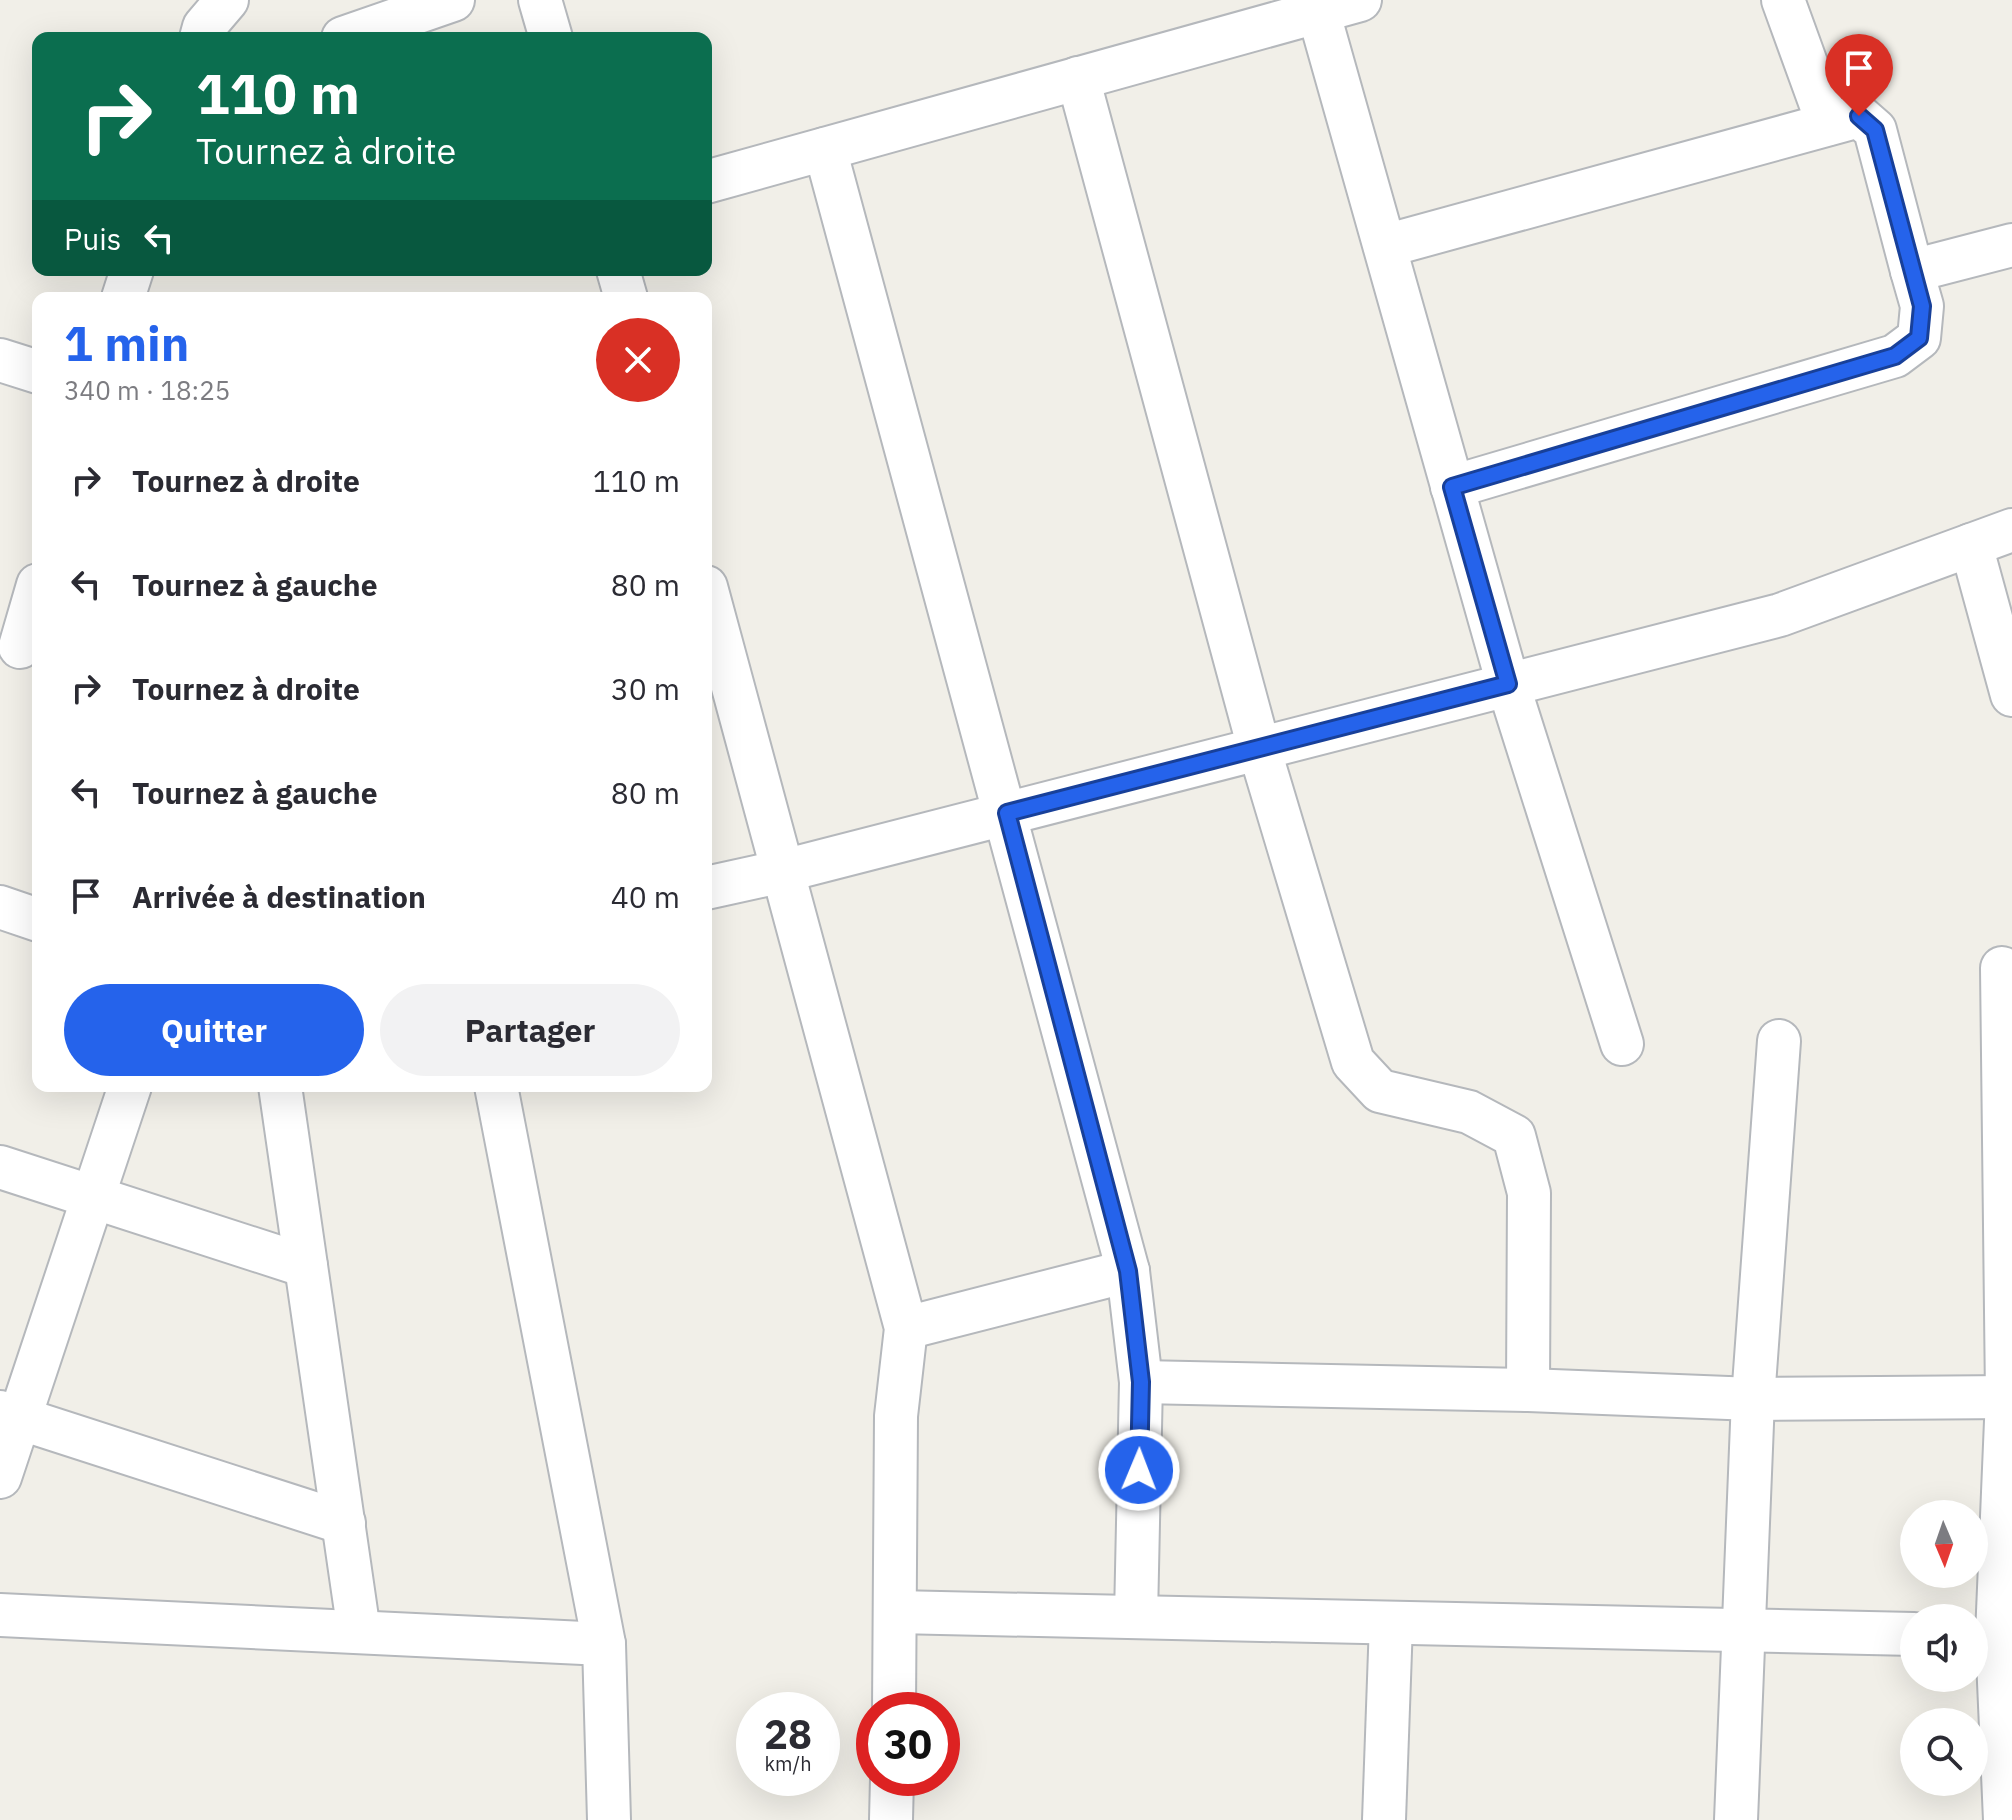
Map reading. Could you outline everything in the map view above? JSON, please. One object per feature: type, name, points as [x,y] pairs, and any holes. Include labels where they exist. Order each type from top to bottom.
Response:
[{"type":"street","points":[[203,32],[227,0]]},
{"type":"street","points":[[360,32],[453,0]]},
{"type":"street","points":[[540,0],[549,32]]},
{"type":"street","points":[[712,180],[1078,78],[1317,6],[1360,0]]},
{"type":"street","points":[[1783,0],[1828,124]]},
{"type":"street","points":[[1317,6],[1508,684],[1622,1044]]},
{"type":"street","points":[[1078,78],[1259,748],[1353,1062],[1380,1091],[1469,1112],[1514,1136],[1529,1193],[1528,1390]]},
{"type":"street","points":[[1385,246],[1859,116],[1875,130],[1922,306],[1919,338],[1895,356],[1452,487]]},
{"type":"street","points":[[825,149],[1007,813],[1128,1271],[1141,1382],[1136,1617]]},
{"type":"street","points":[[1912,271],[2012,245]]},
{"type":"street","points":[[0,360],[32,370]]},
{"type":"street","points":[[712,887],[1780,615],[2012,530]]},
{"type":"street","points":[[1971,545],[2012,695]]},
{"type":"street","points":[[19,647],[32,605]]},
{"type":"street","points":[[712,609],[906,1328],[896,1416],[894,1692]]},
{"type":"street","points":[[0,907],[32,918]]},
{"type":"street","points":[[1988,1615],[2009,1397],[2002,968]]},
{"type":"street","points":[[1736,1820],[1753,1399],[1779,1041]]},
{"type":"street","points":[[0,1477],[10,1415],[93,1197],[128,1092]]},
{"type":"street","points":[[281,1092],[359,1632]]},
{"type":"street","points":[[497,1092],[604,1644],[609,1820]]},
{"type":"street","points":[[0,1167],[306,1266]]},
{"type":"street","points":[[906,1328],[1128,1271]]},
{"type":"street","points":[[1141,1382],[1528,1390],[1753,1399],[2009,1397]]},
{"type":"street","points":[[10,1415],[344,1523]]},
{"type":"street","points":[[896,1612],[1900,1634]]},
{"type":"street","points":[[0,1615],[604,1644]]},
{"type":"street","points":[[1384,1820],[1391,1623]]},
{"type":"street","points":[[1988,1655],[2005,1820]]},
{"type":"street","points":[[891,1820],[892,1796]]},
{"type":"route","points":[[1139,1470],[1141,1382],[1128,1271],[1007,813],[1508,684],[1452,487],[1895,356],[1919,338],[1922,306],[1875,130],[1859,116]]}]
